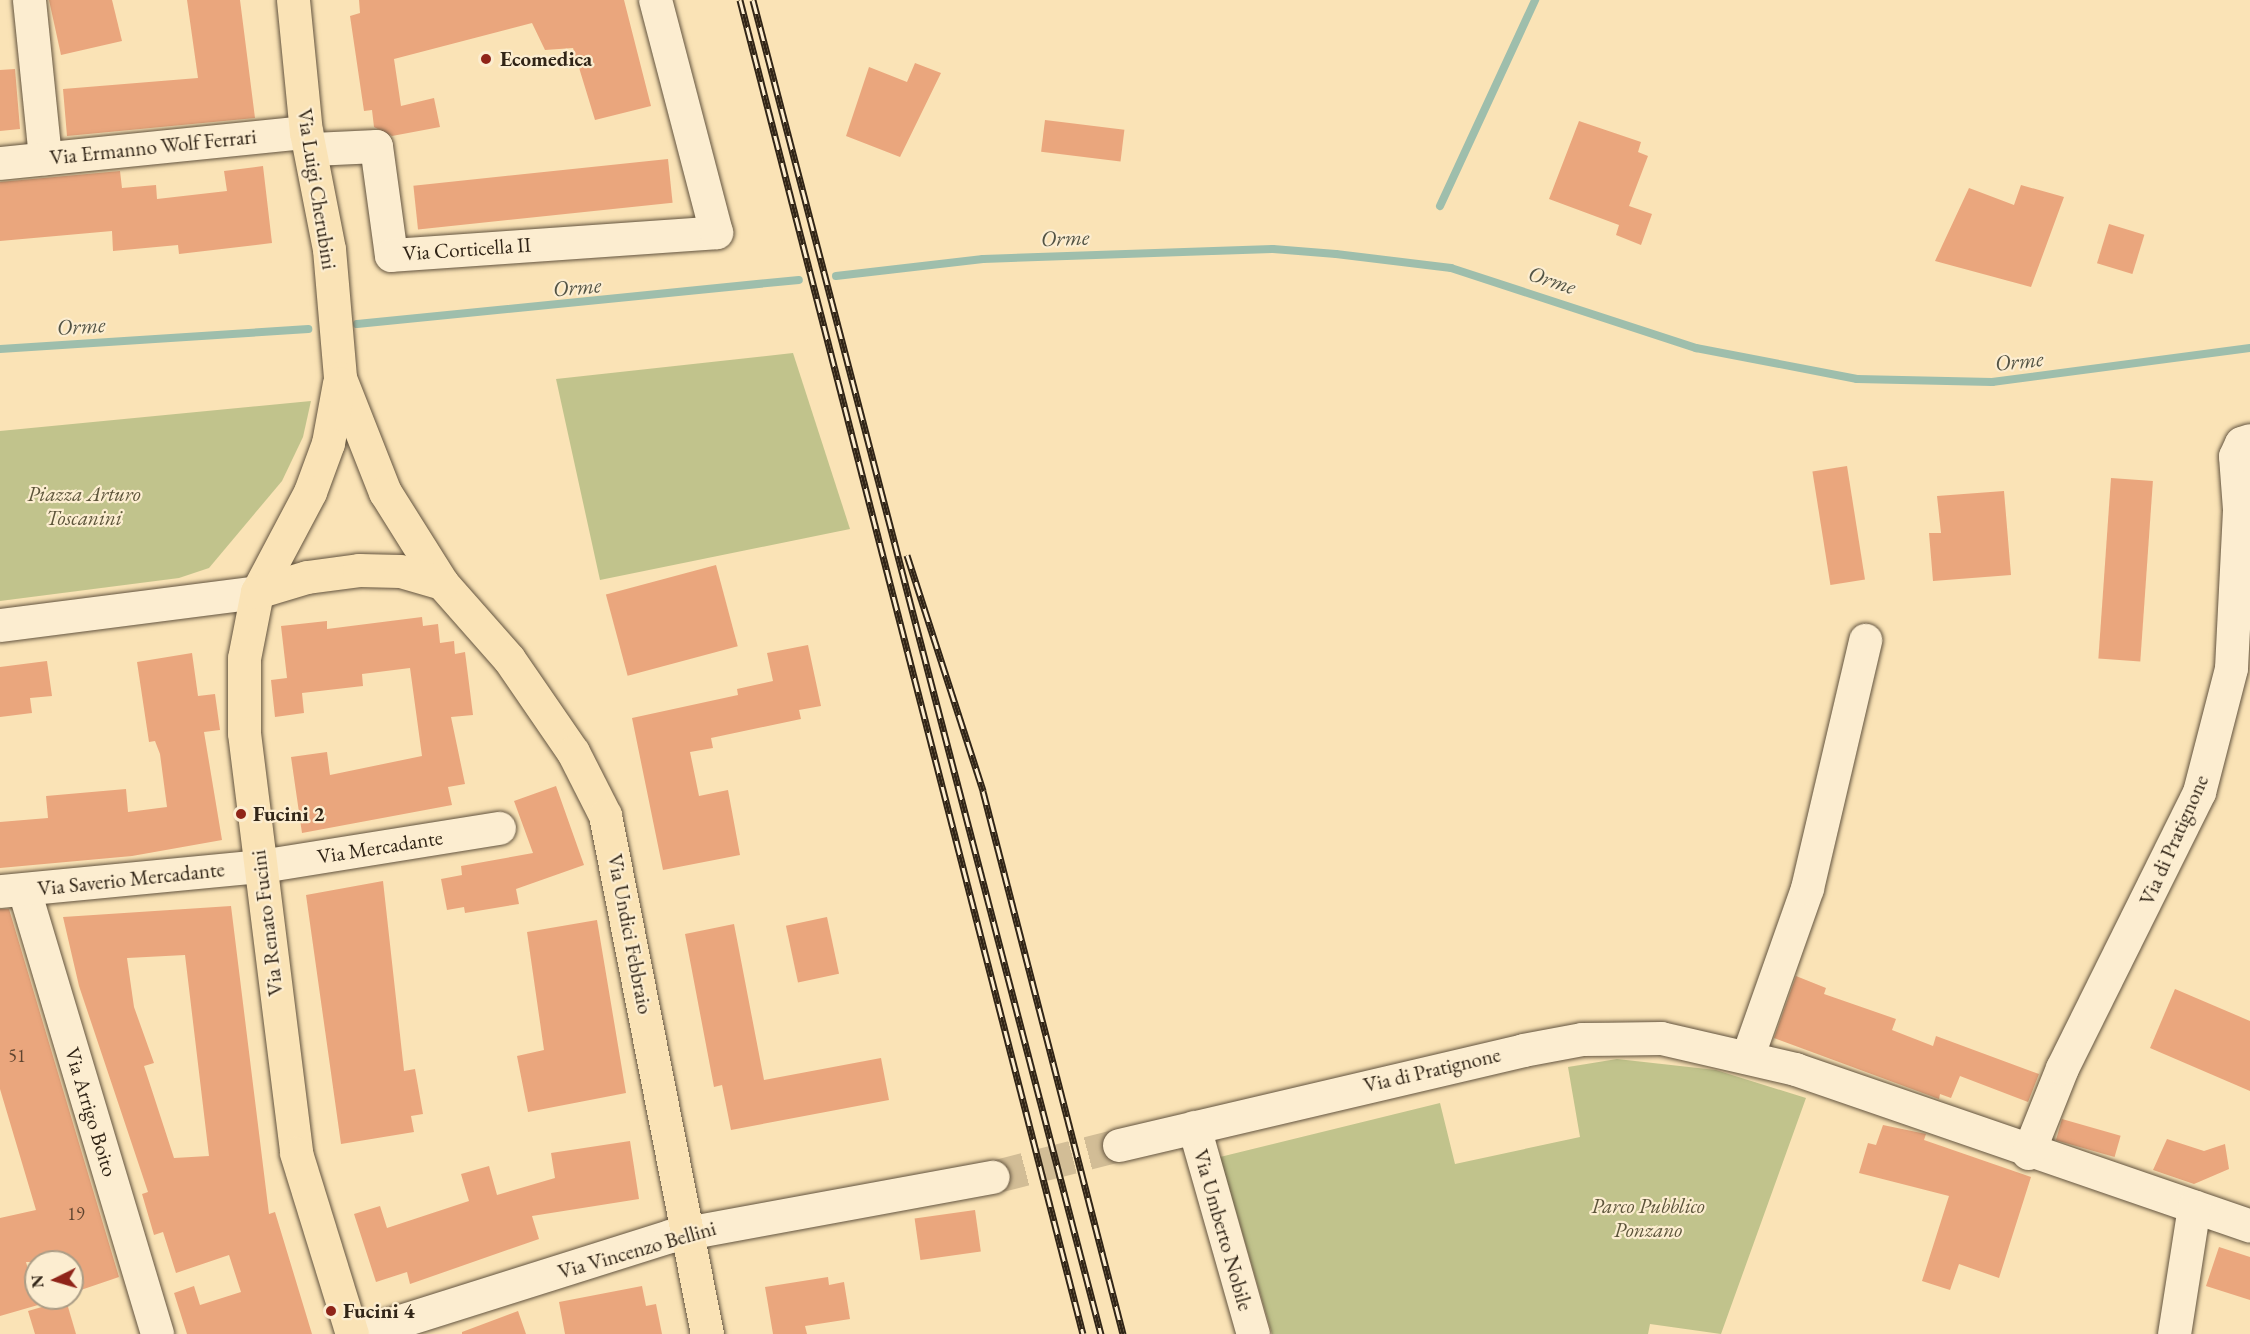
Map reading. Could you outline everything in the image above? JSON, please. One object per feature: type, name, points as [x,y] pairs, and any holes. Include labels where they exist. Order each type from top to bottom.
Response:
[{"type":"main road","name":"Via Luigi Cherubini","points":[[293,0],[309,140],[328,249],[340,378]]},
{"type":"main road","name":"Via Undici Febbraio","points":[[340,378],[385,492],[441,583],[509,659],[573,752],[605,815],[706,1334]]},
{"type":"main road","name":"Via Renato Fucini","points":[[340,378],[328,443],[310,492],[257,592],[244,658],[244,733],[296,1153],[352,1334]]},
{"type":"main road","points":[[257,592],[307,577],[359,570],[400,571],[441,583]]},
{"type":"street","points":[[29,0],[45,158]]},
{"type":"street","name":"Via Corticella II","points":[[309,140],[376,146],[391,255],[716,232],[655,0]]},
{"type":"street","name":"Via Ermanno Wolf Ferrari","points":[[0,163],[309,140]]},
{"type":"street","name":"Via di Pratignone","points":[[2028,1154],[2062,1068],[2199,792],[2231,668],[2239,509],[2235,456],[2241,443],[2250,440]]},
{"type":"street","points":[[0,625],[257,592]]},
{"type":"street","points":[[1748,1055],[1808,888],[1865,640]]},
{"type":"street","name":"Via Mercadante","points":[[261,866],[499,828]]},
{"type":"street","name":"Via Saverio Mercadante","points":[[12,891],[261,866]]},
{"type":"street","name":"Via Arrigo Boito","points":[[12,891],[157,1334]]},
{"type":"street","name":"Via di Pratignone","points":[[1119,1145],[1582,1039],[1661,1038],[1748,1055],[2028,1154],[2250,1226]]},
{"type":"street","name":"Via Umberto Nobile","points":[[1194,1127],[1253,1334]]},
{"type":"street","name":"Via Vincenzo Bellini","points":[[359,1334],[686,1232],[993,1177]]},
{"type":"street","points":[[2174,1334],[2194,1208]]},
{"type":"green space","points":[[793,353],[850,529],[600,580],[556,379]]},
{"type":"green space","name":"Piazza Arturo Toscanini","points":[[311,401],[303,437],[282,481],[209,568],[179,578],[0,601],[0,431]]},
{"type":"green space","name":"Parco Pubblico Ponzano","points":[[1617,1059],[1716,1070],[1806,1098],[1721,1334],[1650,1324],[1648,1334],[1272,1334],[1220,1157],[1440,1103],[1455,1164],[1580,1137],[1568,1067]]},
{"type":"building","points":[[49,0],[112,0],[122,41],[61,55]]},
{"type":"building","points":[[187,0],[240,0],[255,118],[67,136],[63,89],[198,78]]},
{"type":"building","points":[[359,0],[624,0],[651,106],[595,120],[573,48],[545,50],[532,23],[394,59],[401,106],[434,98],[440,127],[392,136],[374,127],[372,110],[364,111],[350,16],[360,13]]},
{"type":"building","points":[[915,63],[941,73],[900,157],[846,136],[869,67],[907,82]]},
{"type":"building","points":[[15,69],[20,129],[0,131],[0,70]]},
{"type":"building","points":[[1045,120],[1124,130],[1121,162],[1041,152]]},
{"type":"building","points":[[1579,121],[1641,142],[1638,152],[1648,156],[1629,206],[1652,214],[1641,245],[1616,235],[1619,225],[1549,199]]},
{"type":"building","points":[[668,159],[673,203],[418,230],[413,186]]},
{"type":"building","points":[[263,166],[272,243],[179,254],[178,245],[113,251],[112,231],[0,241],[0,182],[120,171],[122,188],[156,185],[157,199],[227,191],[224,171]]},
{"type":"building","points":[[2021,185],[2064,197],[2031,287],[1935,261],[1969,188],[2014,205]]},
{"type":"building","points":[[2109,224],[2144,235],[2132,274],[2097,263]]},
{"type":"building","points":[[1847,466],[1865,580],[1830,585],[1812,471]]},
{"type":"building","points":[[2111,478],[2153,481],[2140,661],[2098,659]]},
{"type":"building","points":[[2004,491],[2011,575],[1933,581],[1929,533],[1941,533],[1937,496]]},
{"type":"building","points":[[716,565],[738,646],[628,676],[606,595]]},
{"type":"building","points":[[422,617],[423,626],[438,624],[440,643],[454,641],[455,654],[465,652],[473,715],[451,717],[465,784],[448,787],[452,805],[302,833],[291,757],[327,752],[330,775],[422,756],[410,668],[362,674],[363,686],[302,693],[304,713],[275,717],[271,680],[287,678],[281,626],[327,621],[327,629]]},
{"type":"building","points":[[808,645],[821,706],[799,710],[801,719],[711,738],[713,748],[690,752],[699,796],[728,790],[740,855],[663,870],[632,718],[738,695],[737,689],[773,681],[767,653]]},
{"type":"building","points":[[192,653],[198,696],[215,694],[220,730],[204,732],[222,840],[132,856],[0,868],[0,822],[48,818],[46,796],[126,789],[128,812],[167,807],[160,754],[155,741],[149,742],[137,662]]},
{"type":"building","points":[[47,661],[52,696],[30,698],[32,713],[0,717],[0,667]]},
{"type":"building","points":[[556,786],[584,865],[516,889],[519,904],[465,913],[464,907],[447,910],[441,879],[462,875],[461,866],[533,853],[514,801]]},
{"type":"building","points":[[383,881],[404,1071],[415,1069],[423,1114],[411,1116],[414,1132],[341,1144],[306,895]]},
{"type":"building","points":[[231,906],[269,1214],[275,1212],[312,1334],[187,1334],[174,1293],[194,1286],[200,1305],[241,1292],[229,1255],[176,1273],[163,1232],[154,1235],[142,1194],[148,1192],[79,986],[63,917]],"holes":[[[185,955],[209,1156],[174,1158],[144,1066],[154,1063],[134,1007],[127,958]]]},
{"type":"building","points":[[0,909],[9,909],[119,1277],[84,1289],[84,1250],[24,1250],[24,1309],[0,1316],[0,1218],[36,1210],[0,1089]]},
{"type":"building","points":[[827,917],[839,974],[798,982],[786,926]]},
{"type":"building","points":[[597,920],[626,1093],[528,1112],[517,1056],[544,1050],[527,932]]},
{"type":"building","points":[[734,924],[764,1080],[881,1058],[889,1100],[731,1130],[722,1085],[714,1087],[685,934]]},
{"type":"building","points":[[1796,976],[1826,988],[1824,994],[1896,1019],[1892,1030],[1933,1046],[1936,1036],[2039,1074],[2028,1102],[1960,1076],[1951,1098],[1940,1094],[1939,1099],[1774,1038]]},
{"type":"building","points":[[2175,989],[2250,1021],[2250,1091],[2150,1048]]},
{"type":"building","points":[[2062,1119],[2121,1136],[2115,1157],[2056,1140]]},
{"type":"building","points":[[1883,1125],[1926,1134],[1924,1140],[2031,1177],[1999,1278],[1959,1264],[1950,1290],[1922,1281],[1949,1196],[1859,1173],[1868,1143],[1876,1145]]},
{"type":"building","points":[[2167,1139],[2204,1151],[2225,1144],[2229,1169],[2194,1184],[2153,1170]]},
{"type":"building","points":[[630,1141],[639,1199],[532,1216],[539,1239],[410,1284],[407,1272],[376,1282],[354,1214],[380,1206],[387,1228],[469,1201],[461,1174],[489,1166],[497,1195],[555,1178],[551,1153]]},
{"type":"building","points":[[975,1210],[981,1252],[920,1260],[915,1218]]},
{"type":"building","points":[[2219,1247],[2250,1257],[2250,1300],[2206,1286]]},
{"type":"building","points":[[828,1277],[829,1285],[844,1282],[850,1319],[805,1326],[807,1334],[773,1334],[765,1287]]},
{"type":"building","points":[[642,1286],[646,1306],[656,1304],[662,1334],[565,1334],[559,1302]]},
{"type":"building","points":[[69,1310],[76,1334],[35,1334],[28,1311]]},
{"type":"building","points":[[518,1311],[526,1334],[462,1334],[462,1332]]},
{"type":"waterway","points":[[1440,206],[1535,0]]},
{"type":"waterway","name":"Orme","points":[[836,276],[983,259],[1273,249],[1336,254],[1451,268],[1696,348],[1857,379],[1992,382],[2250,348]]},
{"type":"waterway","name":"Orme","points":[[357,324],[799,280]]},
{"type":"waterway","name":"Orme","points":[[0,349],[308,329]]},
{"type":"tunnel","points":[[993,1177],[1119,1145]]},
{"type":"railway","points":[[740,0],[1083,1334]]},
{"type":"railway","points":[[753,0],[1101,1334]]},
{"type":"railway","points":[[907,555],[983,791],[1123,1334]]},
{"type":"place","name":"Ecomedica","points":[[486,59]]},
{"type":"place","name":"Fucini 2","points":[[241,814]]},
{"type":"place","name":"Fucini 4","points":[[331,1311]]}]
